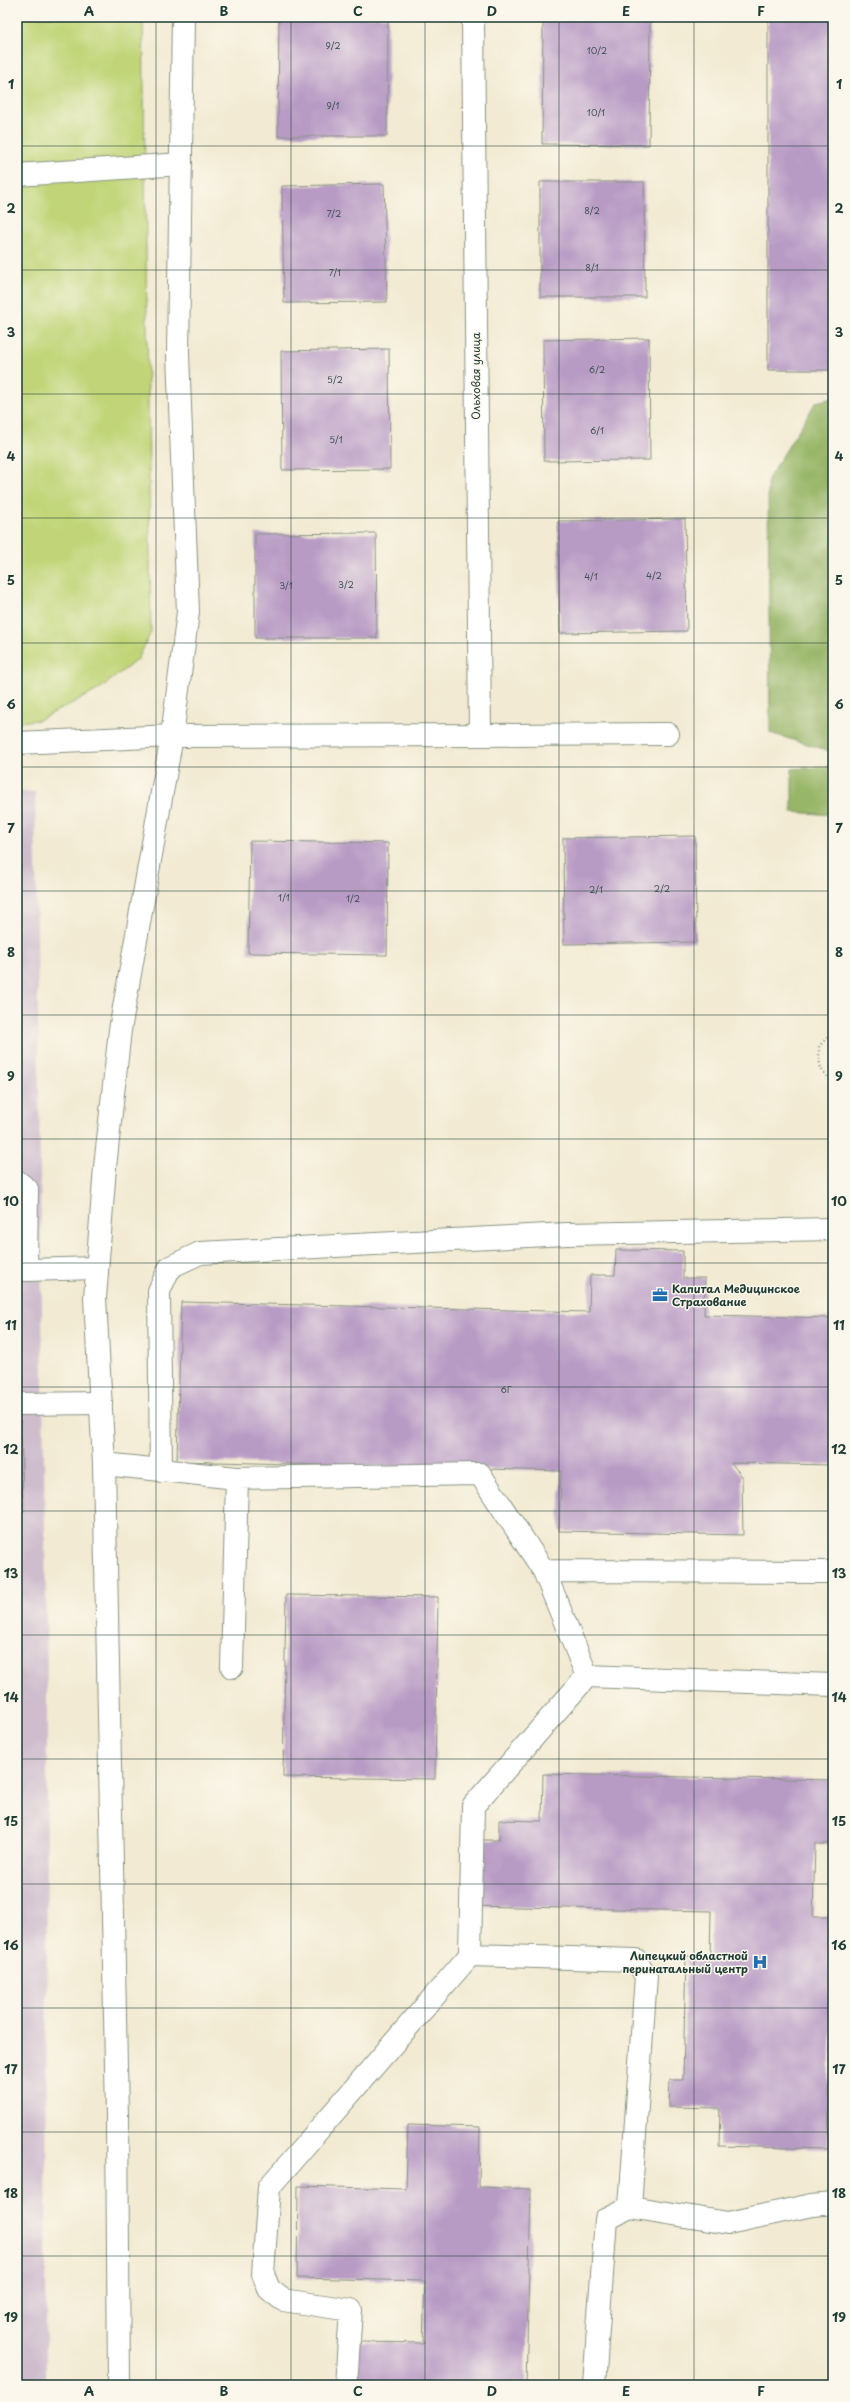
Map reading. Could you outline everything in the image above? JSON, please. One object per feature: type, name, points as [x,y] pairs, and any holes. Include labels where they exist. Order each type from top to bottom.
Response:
[{"type":"street","points":[[119,2385],[116,2108],[104,1464],[95,1298],[105,1167],[120,1030],[172,736],[188,612],[178,354],[183,17]]},
{"type":"street","name":"Ольховая улица","points":[[473,17],[480,735]]},
{"type":"street","points":[[17,175],[181,164]]},
{"type":"street","points":[[17,743],[172,736],[668,734]]},
{"type":"street","points":[[17,1181],[27,1189],[26,1270],[97,1268]]},
{"type":"street","points":[[161,1471],[159,1291],[170,1267],[200,1253],[567,1234],[833,1229]]},
{"type":"street","points":[[17,1404],[101,1403]]},
{"type":"street","points":[[104,1464],[237,1478],[480,1474],[544,1570],[587,1676]]},
{"type":"street","points":[[232,1667],[237,1478]]},
{"type":"street","points":[[544,1570],[833,1572]]},
{"type":"street","points":[[587,1676],[833,1685]]},
{"type":"street","points":[[346,2385],[351,2310],[283,2300],[269,2289],[263,2274],[269,2187],[470,1955],[473,1806],[587,1676]]},
{"type":"street","points":[[470,1955],[636,1960],[646,1976],[630,2207]]},
{"type":"street","points":[[594,2385],[606,2219],[630,2207],[728,2224],[812,2205],[833,2204]]},
{"type":"path","points":[[833,1032],[819,1046],[818,1064],[828,1078],[833,1080]]},
{"type":"shaded area","points":[[17,791],[35,792],[47,1684],[46,2385],[17,2385]]},
{"type":"green space","points":[[17,17],[143,17],[151,632],[138,659],[98,690],[39,720],[17,722]]},
{"type":"green space","points":[[833,398],[833,752],[770,733],[768,479],[816,402]]},
{"type":"green space","points":[[833,766],[833,815],[792,812],[792,769]]},
{"type":"building","points":[[279,17],[388,17],[387,136],[278,136]]},
{"type":"building","points":[[768,17],[833,17],[833,370],[768,370]]},
{"type":"building","points":[[543,19],[650,19],[649,145],[542,144]]},
{"type":"building","points":[[540,182],[644,182],[645,297],[540,297]]},
{"type":"building","points":[[384,184],[387,302],[284,303],[282,186]]},
{"type":"building","points":[[649,338],[650,460],[544,461],[543,340]]},
{"type":"building","points":[[389,349],[390,469],[282,470],[281,351]]},
{"type":"building","points":[[685,519],[687,631],[560,633],[558,521]]},
{"type":"building","points":[[376,533],[377,638],[255,638],[255,534]]},
{"type":"building","points":[[695,836],[696,942],[564,944],[563,838]]},
{"type":"building","points":[[250,841],[388,843],[387,955],[248,953]]},
{"type":"building","points":[[616,1250],[683,1251],[683,1278],[705,1278],[704,1315],[833,1318],[833,1465],[731,1463],[742,1476],[743,1535],[559,1531],[561,1471],[177,1461],[181,1302],[589,1312],[590,1275],[615,1275]]},
{"type":"building","points":[[17,1421],[21,1421],[23,1513],[17,1513]]},
{"type":"building","points":[[286,1595],[438,1597],[435,1779],[283,1777]]},
{"type":"building","name":"Липецкий областной перинатальный центр","points":[[543,1774],[833,1780],[833,1844],[815,1844],[813,1917],[833,1917],[828,2149],[719,2146],[720,2108],[669,2107],[670,2080],[683,2080],[686,1956],[710,1957],[711,1911],[469,1906],[471,1840],[499,1840],[499,1820],[542,1821]]},
{"type":"building","points":[[408,2125],[480,2127],[479,2187],[531,2189],[526,2385],[357,2385],[358,2342],[423,2343],[425,2281],[297,2278],[298,2186],[406,2189]]},
{"type":"place","name":"Капитал Медицинское Страхование","points":[[660,1295]]},
{"type":"place","name":"Липецкий областной перинатальный центр","points":[[760,1962]]}]
